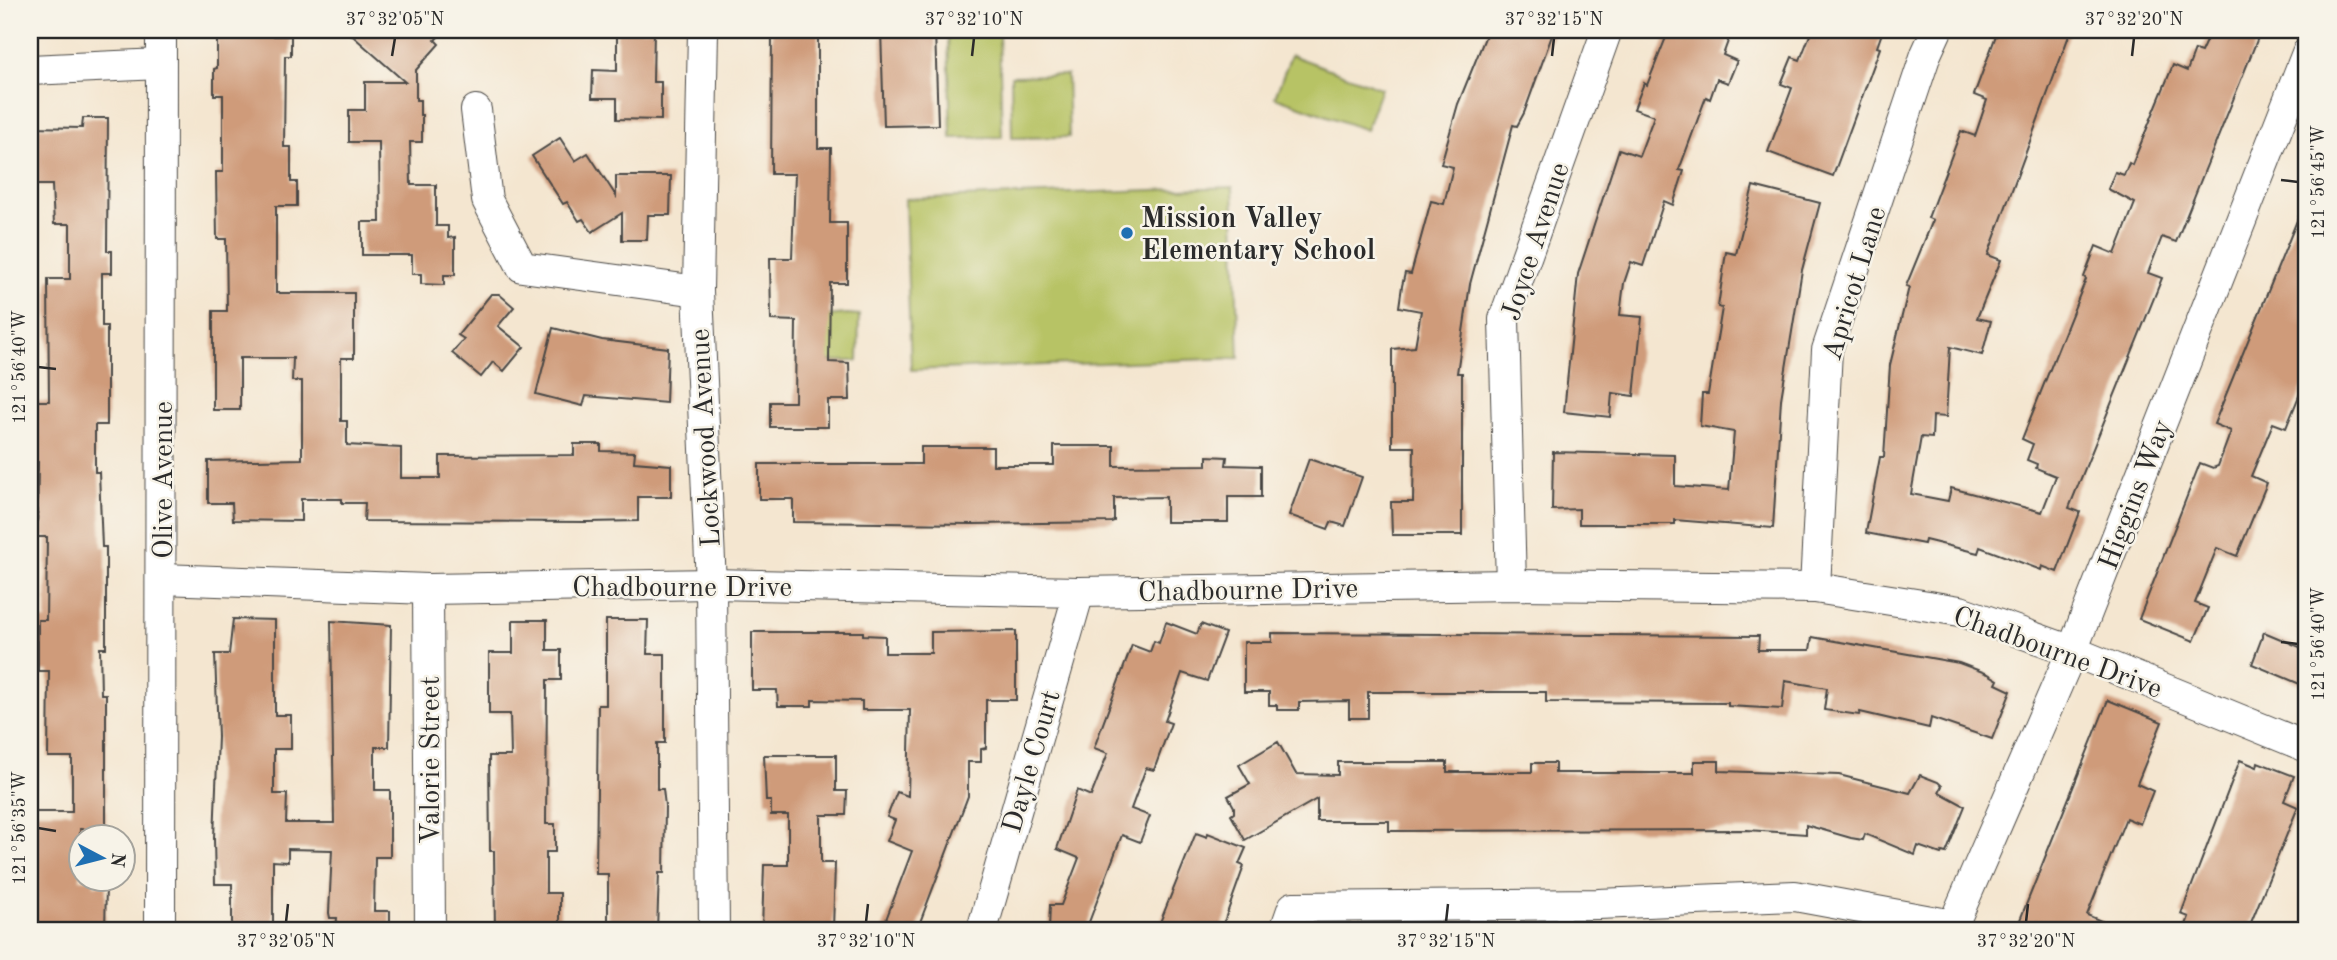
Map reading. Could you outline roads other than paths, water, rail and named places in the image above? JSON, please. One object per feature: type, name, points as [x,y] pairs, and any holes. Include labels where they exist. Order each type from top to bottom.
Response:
[{"type":"street","name":"Olive Avenue","points":[[160,930],[161,30]]},
{"type":"street","name":"Lockwood Avenue","points":[[703,30],[698,291],[711,584],[715,930]]},
{"type":"street","name":"Joyce Avenue","points":[[1511,585],[1504,319],[1607,30]]},
{"type":"street","name":"Apricot Lane","points":[[1815,588],[1827,350],[1926,54],[1937,30]]},
{"type":"street","name":"Higgins Way","points":[[1952,928],[2072,651],[2307,53]]},
{"type":"street","points":[[30,70],[160,64]]},
{"type":"street","points":[[475,110],[487,200],[522,267],[698,291]]},
{"type":"street","name":"Chadbourne Drive","points":[[162,579],[428,589],[711,584],[1079,592],[1511,585],[1815,588],[1960,611],[2072,651],[2307,747]]},
{"type":"street","name":"Valorie Street","points":[[428,589],[430,930]]},
{"type":"street","name":"Dayle Court","points":[[982,930],[1079,592]]},
{"type":"street","points":[[1289,919],[1595,917],[1795,896],[1952,928]]},
{"type":"place","name":"Mission Valley Elementary School","points":[[1127,233]]}]
